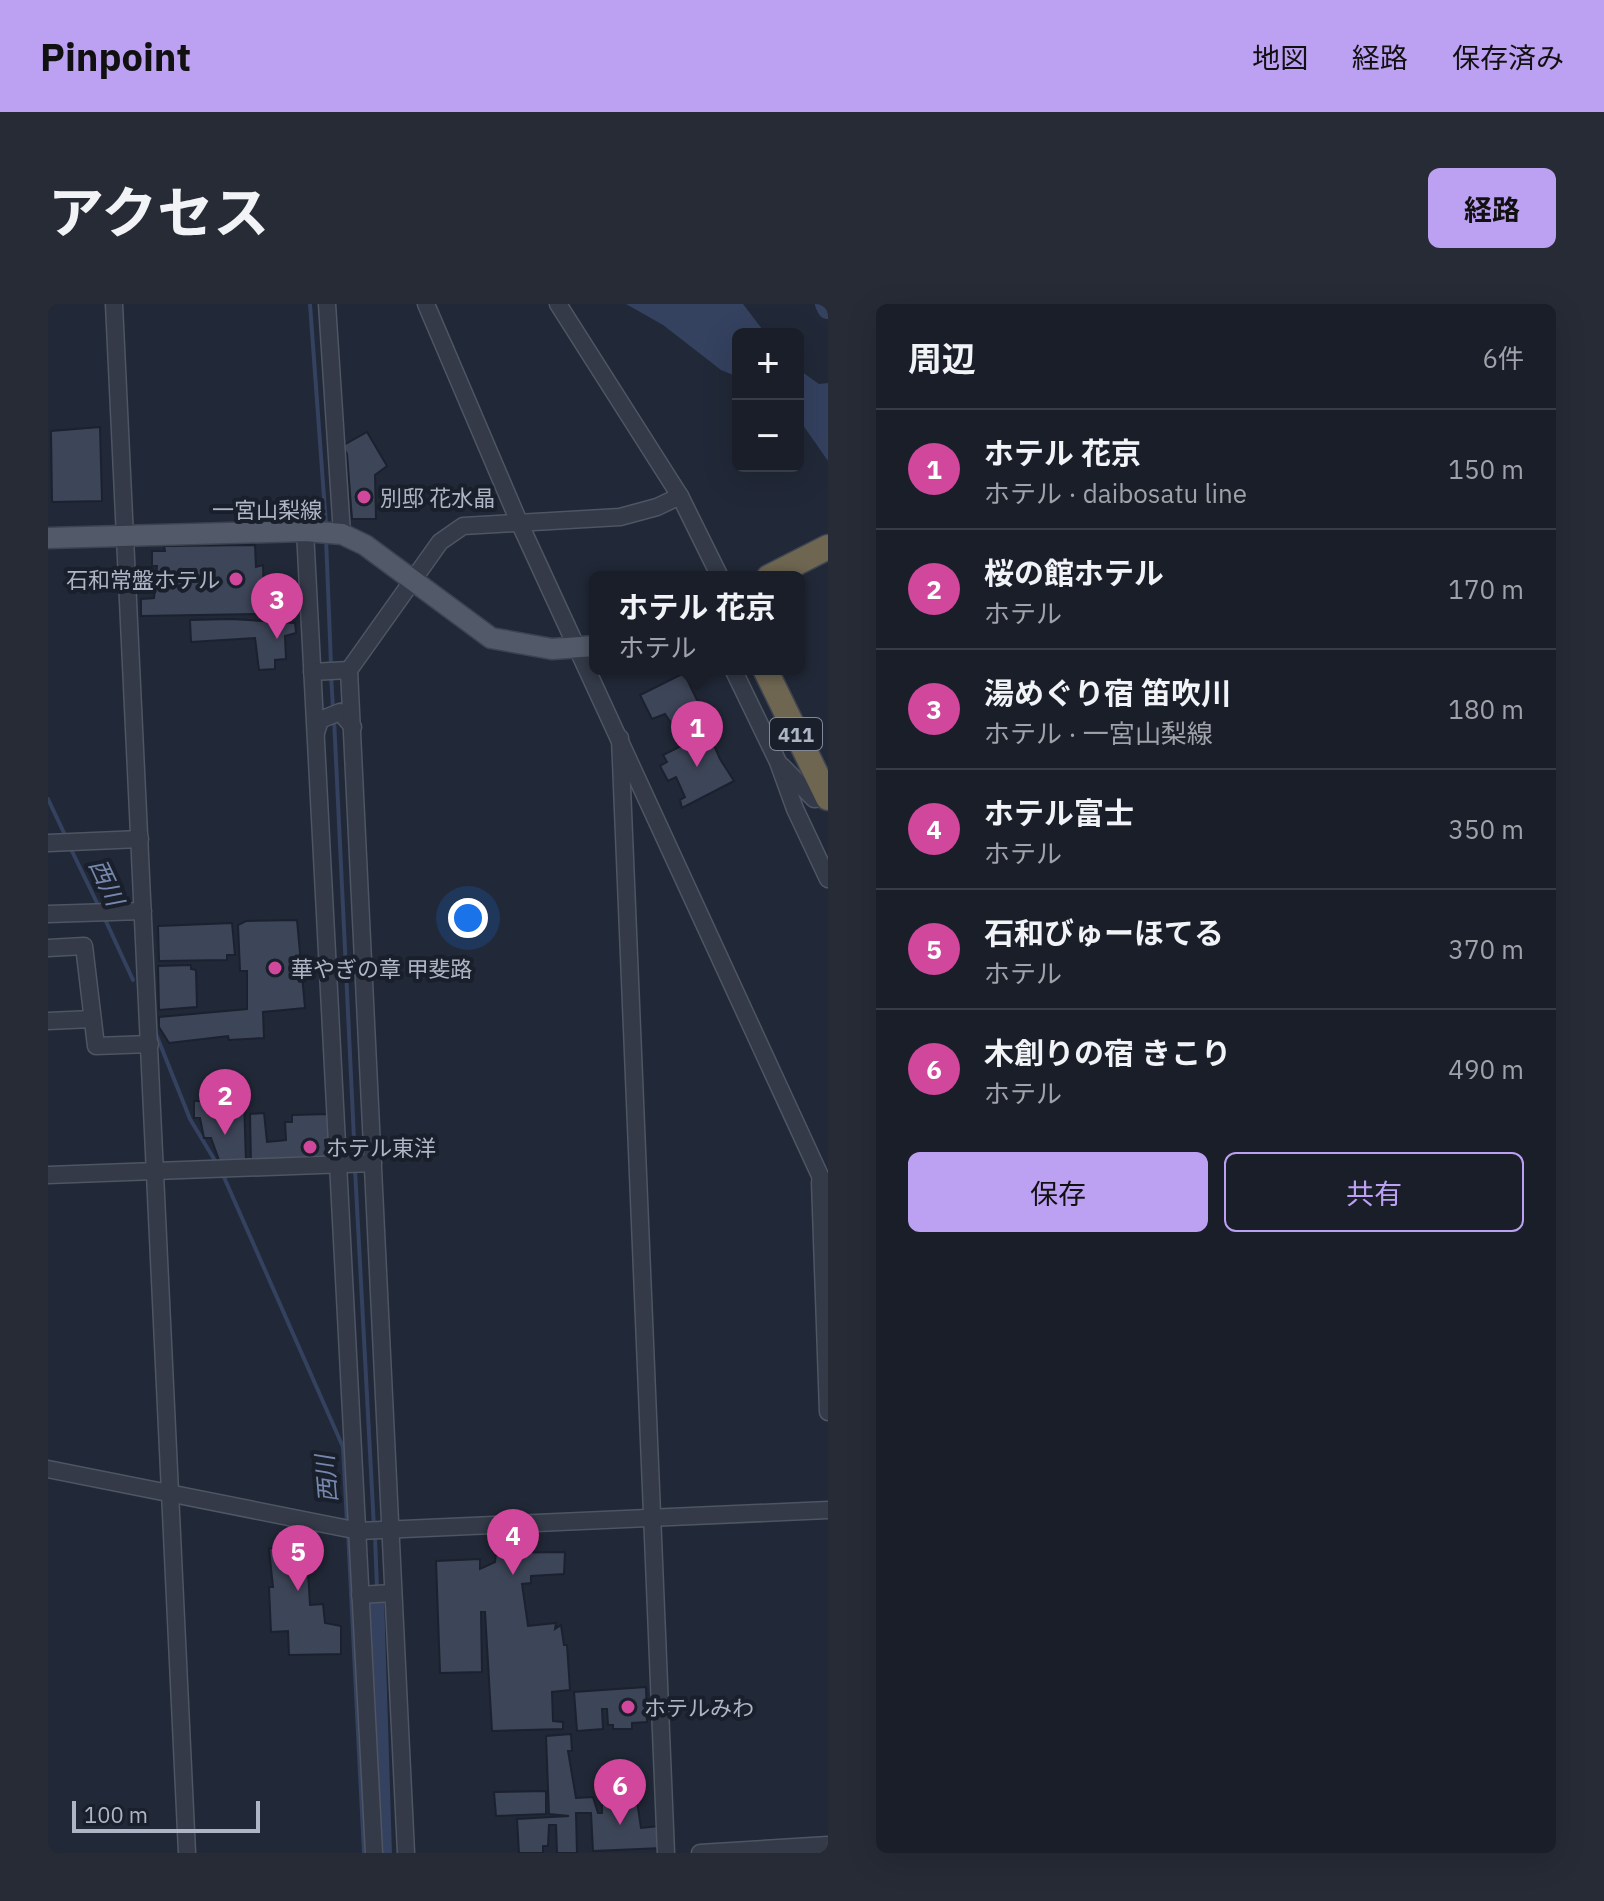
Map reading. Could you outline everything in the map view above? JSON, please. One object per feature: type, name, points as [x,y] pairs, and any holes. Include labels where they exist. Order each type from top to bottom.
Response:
[{"type":"highway","points":[[781,571],[828,547]]},
{"type":"highway","name":"411","points":[[768,675],[828,798]]},
{"type":"main road","name":"一宮山梨線","points":[[48,538],[323,532],[365,545],[412,583],[491,638],[526,646],[586,648]]},
{"type":"street","points":[[114,304],[187,1853]]},
{"type":"street","points":[[327,304],[323,532],[330,671],[316,734],[339,1164],[352,1529],[363,1594],[374,1853]]},
{"type":"street","points":[[426,304],[519,522],[586,648]]},
{"type":"street","points":[[558,304],[680,496],[717,571]]},
{"type":"street","points":[[330,671],[412,583],[440,542],[463,526],[620,517],[657,507],[680,496]]},
{"type":"street","points":[[330,671],[353,727],[373,1163],[385,1530],[406,1853]]},
{"type":"street","points":[[596,675],[620,738],[828,1193]]},
{"type":"street","points":[[736,675],[778,762],[795,809],[828,879]]},
{"type":"street","points":[[316,734],[320,720],[328,714],[340,712],[348,716],[353,727]]},
{"type":"street","points":[[620,738],[666,1853]]},
{"type":"street","points":[[778,762],[814,799],[828,798]]},
{"type":"street","points":[[48,843],[140,839]]},
{"type":"street","points":[[48,914],[143,911]]},
{"type":"street","points":[[48,948],[84,946],[96,1046],[150,1044]]},
{"type":"street","points":[[48,1021],[92,1019]]},
{"type":"street","points":[[48,1175],[373,1163]]},
{"type":"street","points":[[820,1176],[828,1412]]},
{"type":"street","points":[[48,1469],[352,1529],[828,1510]]},
{"type":"street","points":[[363,1594],[388,1593]]},
{"type":"street","points":[[700,1853],[828,1845]]},
{"type":"water","points":[[626,304],[743,304],[761,328],[732,328],[732,375],[721,370],[663,325]]},
{"type":"water","points":[[804,373],[819,384],[828,383],[828,461],[804,427]]},
{"type":"water","points":[[384,1596],[392,1853],[377,1853],[367,1597]]},
{"type":"building","points":[[100,427],[102,501],[52,502],[51,431]]},
{"type":"building","points":[[367,432],[387,466],[375,475],[376,519],[352,519],[347,454],[342,446]]},
{"type":"building","points":[[255,545],[256,567],[263,565],[264,593],[257,594],[257,614],[141,616],[141,599],[154,598],[157,566],[152,566],[152,551],[165,551],[164,546]]},
{"type":"building","points":[[190,620],[295,623],[296,633],[285,636],[286,659],[275,660],[275,669],[259,670],[255,638],[191,642]]},
{"type":"building","points":[[685,675],[713,733],[710,736],[720,759],[734,781],[682,808],[680,800],[685,797],[676,777],[668,781],[660,766],[667,762],[663,755],[685,744],[665,714],[652,719],[640,695]]},
{"type":"building","points":[[297,920],[305,1008],[263,1012],[264,1038],[229,1040],[228,1036],[169,1043],[159,1027],[159,1017],[247,1009],[247,971],[240,971],[238,925],[246,921]]},
{"type":"building","points":[[232,923],[235,955],[227,955],[227,960],[159,961],[158,926]]},
{"type":"building","points":[[191,965],[191,969],[196,970],[197,1007],[159,1010],[158,966]]},
{"type":"building","points":[[194,1101],[244,1101],[246,1162],[220,1163],[211,1138],[204,1138],[200,1118],[194,1118]]},
{"type":"building","points":[[264,1113],[267,1142],[286,1140],[285,1122],[292,1122],[292,1115],[330,1114],[331,1140],[325,1140],[327,1162],[251,1164],[250,1114]]},
{"type":"building","points":[[283,1539],[306,1539],[310,1605],[323,1604],[325,1623],[341,1626],[341,1654],[289,1655],[288,1631],[271,1632],[269,1587],[273,1587],[269,1549],[283,1544]]},
{"type":"building","points":[[565,1552],[564,1574],[531,1576],[531,1583],[522,1584],[528,1626],[556,1623],[555,1629],[561,1625],[564,1645],[567,1645],[570,1690],[552,1692],[553,1721],[563,1722],[563,1729],[492,1731],[485,1612],[481,1612],[482,1672],[440,1673],[436,1561],[480,1559],[480,1569],[495,1562],[496,1553]]},
{"type":"building","points":[[646,1687],[647,1722],[632,1723],[632,1729],[613,1729],[613,1725],[608,1725],[607,1709],[602,1709],[603,1729],[577,1731],[574,1692]]},
{"type":"building","points":[[571,1734],[572,1751],[568,1751],[576,1798],[593,1797],[598,1813],[602,1813],[602,1776],[633,1774],[641,1828],[660,1826],[662,1848],[593,1851],[591,1813],[576,1813],[577,1853],[557,1853],[556,1825],[549,1825],[548,1846],[543,1846],[543,1853],[519,1853],[517,1819],[569,1816],[549,1814],[546,1736]]},
{"type":"building","points":[[546,1791],[546,1814],[496,1816],[494,1792]]},
{"type":"waterway","points":[[310,304],[326,525]]},
{"type":"waterway","points":[[826,304],[828,308]]},
{"type":"waterway","points":[[326,538],[331,665]]},
{"type":"waterway","points":[[331,674],[333,709]]},
{"type":"waterway","points":[[334,718],[355,1160]]},
{"type":"waterway","name":"西川","points":[[48,799],[66,837]]},
{"type":"waterway","name":"西川","points":[[69,845],[100,909]]},
{"type":"waterway","name":"西川","points":[[104,917],[133,980]]},
{"type":"waterway","name":"西川","points":[[156,1034],[190,1119],[214,1159]]},
{"type":"waterway","points":[[355,1169],[374,1528]]},
{"type":"waterway","name":"西川","points":[[223,1175],[343,1447],[347,1523]]},
{"type":"waterway","name":"西川","points":[[348,1532],[364,1853]]},
{"type":"waterway","points":[[375,1537],[377,1588]]},
{"type":"place","name":"別邸 花水晶","points":[[364,497]]},
{"type":"place","name":"石和常盤ホテル","points":[[236,579]]},
{"type":"place","name":"湯めぐり宿 笛吹川","points":[[277,639]]},
{"type":"place","name":"ホテル 花京","points":[[697,767]]},
{"type":"place","name":"華やぎの章 甲斐路","points":[[275,968]]},
{"type":"place","name":"桜の館ホテル","points":[[225,1135]]},
{"type":"place","name":"ホテル東洋","points":[[310,1147]]},
{"type":"place","name":"ホテル富士","points":[[513,1575]]},
{"type":"place","name":"石和びゅーほてる","points":[[298,1591]]},
{"type":"place","name":"ホテルみわ","points":[[628,1707]]},
{"type":"place","name":"木創りの宿 きこり","points":[[620,1825]]}]
